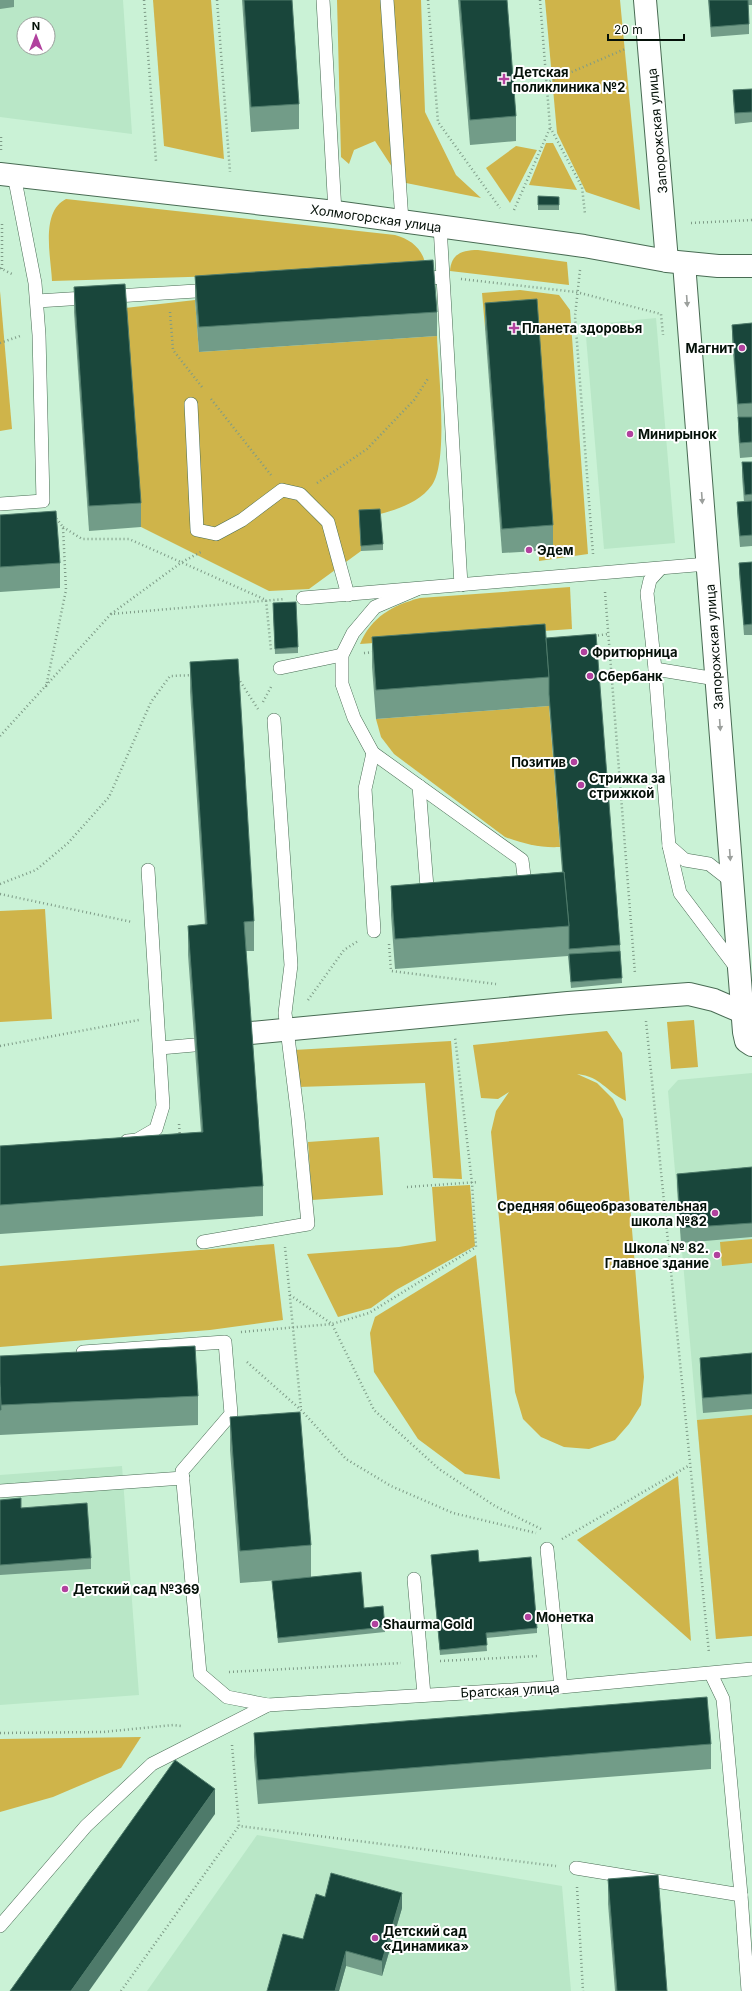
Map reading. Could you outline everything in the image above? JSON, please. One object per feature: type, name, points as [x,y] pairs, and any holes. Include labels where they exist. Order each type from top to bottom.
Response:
[{"type":"street","name":"Запорожская улица","points":[[645,0],[676,262],[707,564],[739,972],[746,1030]]},
{"type":"street","name":"Холмогорская улица","points":[[7,174],[402,220],[584,246],[676,262],[718,266],[752,266]]},
{"type":"street","points":[[251,1033],[286,1021],[689,994],[714,1000],[746,1030]]},
{"type":"lane","points":[[323,0],[335,212]]},
{"type":"lane","points":[[387,0],[402,220]]},
{"type":"lane","points":[[0,504],[43,501],[37,301],[35,283],[7,174]]},
{"type":"lane","points":[[440,226],[461,585]]},
{"type":"lane","points":[[403,280],[442,277]]},
{"type":"lane","points":[[37,301],[223,290]]},
{"type":"lane","points":[[191,404],[197,530],[216,534],[242,520],[282,490],[300,494],[328,522],[348,594]]},
{"type":"lane","points":[[303,598],[707,564]]},
{"type":"lane","points":[[660,569],[650,580],[647,593],[655,669],[669,846],[680,893],[739,972]]},
{"type":"lane","points":[[417,589],[375,607],[353,633],[342,655],[342,684],[354,718],[373,753],[522,860],[526,896]]},
{"type":"lane","points":[[280,668],[342,655]]},
{"type":"lane","points":[[655,669],[716,679]]},
{"type":"lane","points":[[203,1242],[284,1230],[308,1224],[298,1118],[286,1021],[291,965],[274,720]]},
{"type":"lane","points":[[373,753],[365,789],[374,931]]},
{"type":"lane","points":[[419,786],[428,903]]},
{"type":"lane","points":[[669,846],[685,860],[709,864],[732,882]]},
{"type":"lane","points":[[114,1142],[137,1140],[156,1129],[163,1106],[148,870]]},
{"type":"lane","points":[[160,1048],[194,1045]]},
{"type":"lane","points":[[70,1353],[225,1342],[231,1414],[182,1471],[200,1674],[227,1697],[268,1705]]},
{"type":"lane","points":[[0,1491],[183,1478]]},
{"type":"lane","points":[[547,1549],[561,1687]]},
{"type":"lane","points":[[414,1579],[424,1695]]},
{"type":"lane","name":"Братская улица","points":[[268,1705],[561,1687],[752,1669]]},
{"type":"lane","points":[[711,1674],[723,1699],[741,1895],[748,1991]]},
{"type":"lane","points":[[0,1926],[86,1826],[152,1764],[268,1705]]},
{"type":"lane","points":[[576,1868],[741,1895]]},
{"type":"path","points":[[144,0],[156,161]]},
{"type":"path","points":[[217,0],[230,172]]},
{"type":"path","points":[[428,0],[438,122],[500,208]]},
{"type":"path","points":[[540,0],[550,127],[582,187],[585,214]]},
{"type":"path","points":[[546,83],[649,39]]},
{"type":"path","points":[[514,210],[550,127]]},
{"type":"path","points":[[2,218],[2,269]]},
{"type":"path","points":[[691,223],[752,220]]},
{"type":"path","points":[[580,269],[576,292],[575,316],[593,559],[604,586],[635,975]]},
{"type":"path","points":[[442,277],[576,292],[661,314],[664,338]]},
{"type":"path","points":[[168,293],[173,350],[282,490]]},
{"type":"path","points":[[43,501],[63,528],[82,539],[129,539],[266,600]]},
{"type":"path","points":[[46,687],[66,590],[63,528]]},
{"type":"path","points":[[0,736],[111,614],[303,598]]},
{"type":"path","points":[[266,600],[272,657],[280,668]]},
{"type":"path","points":[[593,636],[608,634]]},
{"type":"path","points":[[342,655],[381,652]]},
{"type":"path","points":[[235,674],[261,714]]},
{"type":"path","points":[[0,884],[36,870],[68,843],[109,798],[151,702],[170,676],[199,675]]},
{"type":"path","points":[[0,894],[152,926]]},
{"type":"path","points":[[286,1021],[302,1008],[344,950],[374,931]]},
{"type":"path","points":[[388,942],[391,971],[498,984]]},
{"type":"path","points":[[0,1046],[158,1016]]},
{"type":"path","points":[[646,1017],[711,1674]]},
{"type":"path","points":[[454,1033],[472,1183],[476,1248],[369,1313],[332,1324],[239,1332],[225,1342],[301,1410],[346,1459],[391,1486],[453,1513],[540,1534]]},
{"type":"path","points":[[407,1187],[478,1182]]},
{"type":"path","points":[[284,1230],[301,1410]]},
{"type":"path","points":[[290,1295],[332,1324],[374,1410],[439,1470],[495,1506],[549,1532]]},
{"type":"path","points":[[547,1549],[690,1465]]},
{"type":"path","points":[[555,1537],[562,1539]]},
{"type":"path","points":[[200,1674],[558,1655]]},
{"type":"path","points":[[0,1733],[103,1732],[173,1725],[230,1730],[239,1826],[121,1991]]},
{"type":"path","points":[[239,1826],[576,1868],[583,1991]]},
{"type":"shaded area","points":[[0,0],[123,0],[132,134],[0,117]]},
{"type":"shaded area","points":[[153,0],[211,0],[224,159],[164,146]]},
{"type":"shaded area","points":[[337,0],[383,0],[394,170],[375,141],[354,150],[349,164],[341,157]]},
{"type":"shaded area","points":[[393,0],[421,0],[425,112],[456,175],[481,198],[406,183]]},
{"type":"shaded area","points":[[545,0],[620,0],[640,210],[586,192],[557,133]]},
{"type":"shaded area","points":[[546,143],[553,143],[577,190],[529,185]]},
{"type":"shaded area","points":[[516,146],[537,150],[510,203],[486,168]]},
{"type":"shaded area","points":[[66,199],[395,235],[407,240],[417,247],[423,257],[426,270],[52,281],[49,248],[50,224],[58,205]]},
{"type":"shaded area","points":[[478,250],[567,262],[569,285],[450,271],[451,265],[458,254]]},
{"type":"shaded area","points":[[520,290],[559,295],[570,310],[588,554],[539,561],[539,551],[553,549],[485,328],[482,293]]},
{"type":"shaded area","points":[[0,291],[12,429],[0,431]]},
{"type":"shaded area","points":[[195,300],[199,352],[437,336],[441,436],[437,473],[432,485],[421,496],[409,504],[380,514],[361,551],[309,589],[269,591],[141,527],[125,308]]},
{"type":"shaded area","name":"Минирынок","points":[[656,318],[675,543],[604,549],[585,325]]},
{"type":"shaded area","points":[[570,587],[572,629],[360,644],[370,626],[377,619],[401,604],[420,598]]},
{"type":"shaded area","points":[[549,706],[560,847],[532,845],[505,837],[394,754],[381,737],[376,719]]},
{"type":"shaded area","points":[[45,909],[52,1019],[0,1022],[0,911]]},
{"type":"shaded area","points":[[694,1020],[698,1067],[671,1069],[667,1022]]},
{"type":"shaded area","points":[[607,1031],[622,1053],[626,1101],[598,1081],[577,1074],[597,1083],[613,1099],[623,1119],[644,1377],[641,1405],[629,1424],[615,1440],[589,1449],[564,1447],[541,1437],[523,1419],[515,1392],[491,1132],[496,1111],[509,1092],[498,1099],[481,1098],[473,1045]]},
{"type":"shaded area","points":[[451,1041],[462,1179],[433,1178],[425,1083],[298,1087],[294,1050]]},
{"type":"shaded area","name":"Школа № 82. Главное здание","points":[[752,1073],[752,1636],[716,1639],[668,1091],[678,1080]]},
{"type":"shaded area","points":[[379,1137],[383,1195],[312,1200],[308,1142]]},
{"type":"shaded area","points":[[470,1185],[475,1246],[396,1290],[371,1308],[338,1317],[307,1254],[399,1247],[436,1241],[432,1187]]},
{"type":"shaded area","points":[[752,1239],[752,1263],[722,1266],[720,1242]]},
{"type":"shaded area","points":[[274,1244],[283,1320],[210,1330],[0,1347],[0,1266]]},
{"type":"shaded area","points":[[476,1255],[500,1479],[465,1474],[418,1439],[374,1372],[370,1333],[375,1317]]},
{"type":"shaded area","points":[[752,1415],[752,1636],[716,1639],[697,1420]]},
{"type":"shaded area","name":"Детский сад №369","points":[[122,1466],[139,1695],[0,1705],[0,1475]]},
{"type":"shaded area","points":[[678,1476],[691,1641],[577,1540]]},
{"type":"shaded area","points":[[141,1737],[121,1768],[53,1797],[0,1812],[0,1739]]},
{"type":"shaded area","name":"Детский сад «Динамика»","points":[[257,1835],[562,1886],[571,1991],[147,1991]]},
{"type":"building","points":[[244,0],[292,0],[299,104],[251,107]]},
{"type":"building","points":[[460,0],[507,0],[516,116],[470,120]]},
{"type":"building","points":[[709,0],[748,0],[749,24],[711,27]]},
{"type":"building","points":[[752,89],[752,112],[735,113],[733,90]]},
{"type":"building","points":[[538,196],[559,197],[559,205],[538,205]]},
{"type":"building","points":[[433,260],[437,312],[199,327],[195,276]]},
{"type":"building","points":[[125,284],[141,503],[89,506],[74,287]]},
{"type":"building","points":[[537,299],[553,525],[502,529],[485,303]]},
{"type":"building","points":[[752,323],[752,403],[738,404],[732,325]]},
{"type":"building","points":[[738,417],[752,417],[752,442],[740,443]]},
{"type":"building","points":[[742,462],[752,462],[752,494],[745,495]]},
{"type":"building","points":[[752,501],[752,535],[740,536],[737,502]]},
{"type":"building","points":[[380,509],[383,544],[361,546],[359,510]]},
{"type":"building","points":[[56,511],[60,563],[0,567],[0,515]]},
{"type":"building","points":[[752,562],[752,624],[744,625],[739,563]]},
{"type":"building","points":[[296,602],[298,647],[275,649],[273,603]]},
{"type":"building","points":[[545,624],[549,677],[376,690],[372,637]]},
{"type":"building","points":[[596,634],[620,945],[569,949],[569,926],[563,872],[546,638]]},
{"type":"building","points":[[238,659],[254,921],[244,922],[263,1186],[0,1205],[0,1146],[203,1132],[188,926],[207,924],[190,662]]},
{"type":"building","points":[[564,872],[569,926],[395,939],[391,886]]},
{"type":"building","points":[[620,951],[622,978],[571,982],[569,954]]},
{"type":"building","name":"Средняя общеобразовательная школа №82","points":[[752,1167],[752,1223],[681,1228],[677,1174]]},
{"type":"building","points":[[195,1346],[198,1396],[1,1405],[0,1356]]},
{"type":"building","points":[[752,1353],[752,1394],[703,1398],[700,1358]]},
{"type":"building","points":[[0,1387],[1,1410],[0,1410]]},
{"type":"building","points":[[300,1412],[311,1545],[240,1551],[230,1417]]},
{"type":"building","points":[[21,1498],[21,1508],[87,1503],[91,1558],[0,1565],[0,1500]]},
{"type":"building","points":[[478,1550],[479,1562],[531,1557],[537,1628],[486,1633],[487,1645],[440,1650],[431,1555]]},
{"type":"building","points":[[361,1572],[364,1608],[383,1606],[385,1627],[278,1638],[272,1581]]},
{"type":"building","points":[[707,1697],[711,1744],[258,1780],[254,1733]]},
{"type":"building","points":[[175,1760],[215,1789],[71,1991],[10,1991]]},
{"type":"building","points":[[331,1873],[402,1893],[382,1961],[346,1951],[335,1991],[267,1991],[283,1934],[303,1939],[316,1894],[325,1897]]},
{"type":"building","points":[[658,1875],[667,1991],[617,1991],[608,1879]]},
{"type":"place","name":"Детская поликлиника №2","points":[[504,79]]},
{"type":"place","name":"Планета здоровья","points":[[514,328]]},
{"type":"place","name":"Магнит","points":[[742,348]]},
{"type":"place","name":"Минирынок","points":[[630,434]]},
{"type":"place","name":"Эдем","points":[[529,550]]},
{"type":"place","name":"Фритюрница","points":[[584,652]]},
{"type":"place","name":"Сбербанк","points":[[590,676]]},
{"type":"place","name":"Позитив","points":[[574,762]]},
{"type":"place","name":"Стрижка за стрижкой","points":[[581,785]]},
{"type":"place","name":"Средняя общеобразовательная школа №82","points":[[715,1213]]},
{"type":"place","name":"Школа № 82. Главное здание","points":[[717,1255]]},
{"type":"place","name":"Детский сад №369","points":[[65,1589]]},
{"type":"place","name":"Монетка","points":[[528,1617]]},
{"type":"place","name":"Shaurma Gold","points":[[375,1624]]},
{"type":"place","name":"Детский сад «Динамика»","points":[[375,1938]]}]
